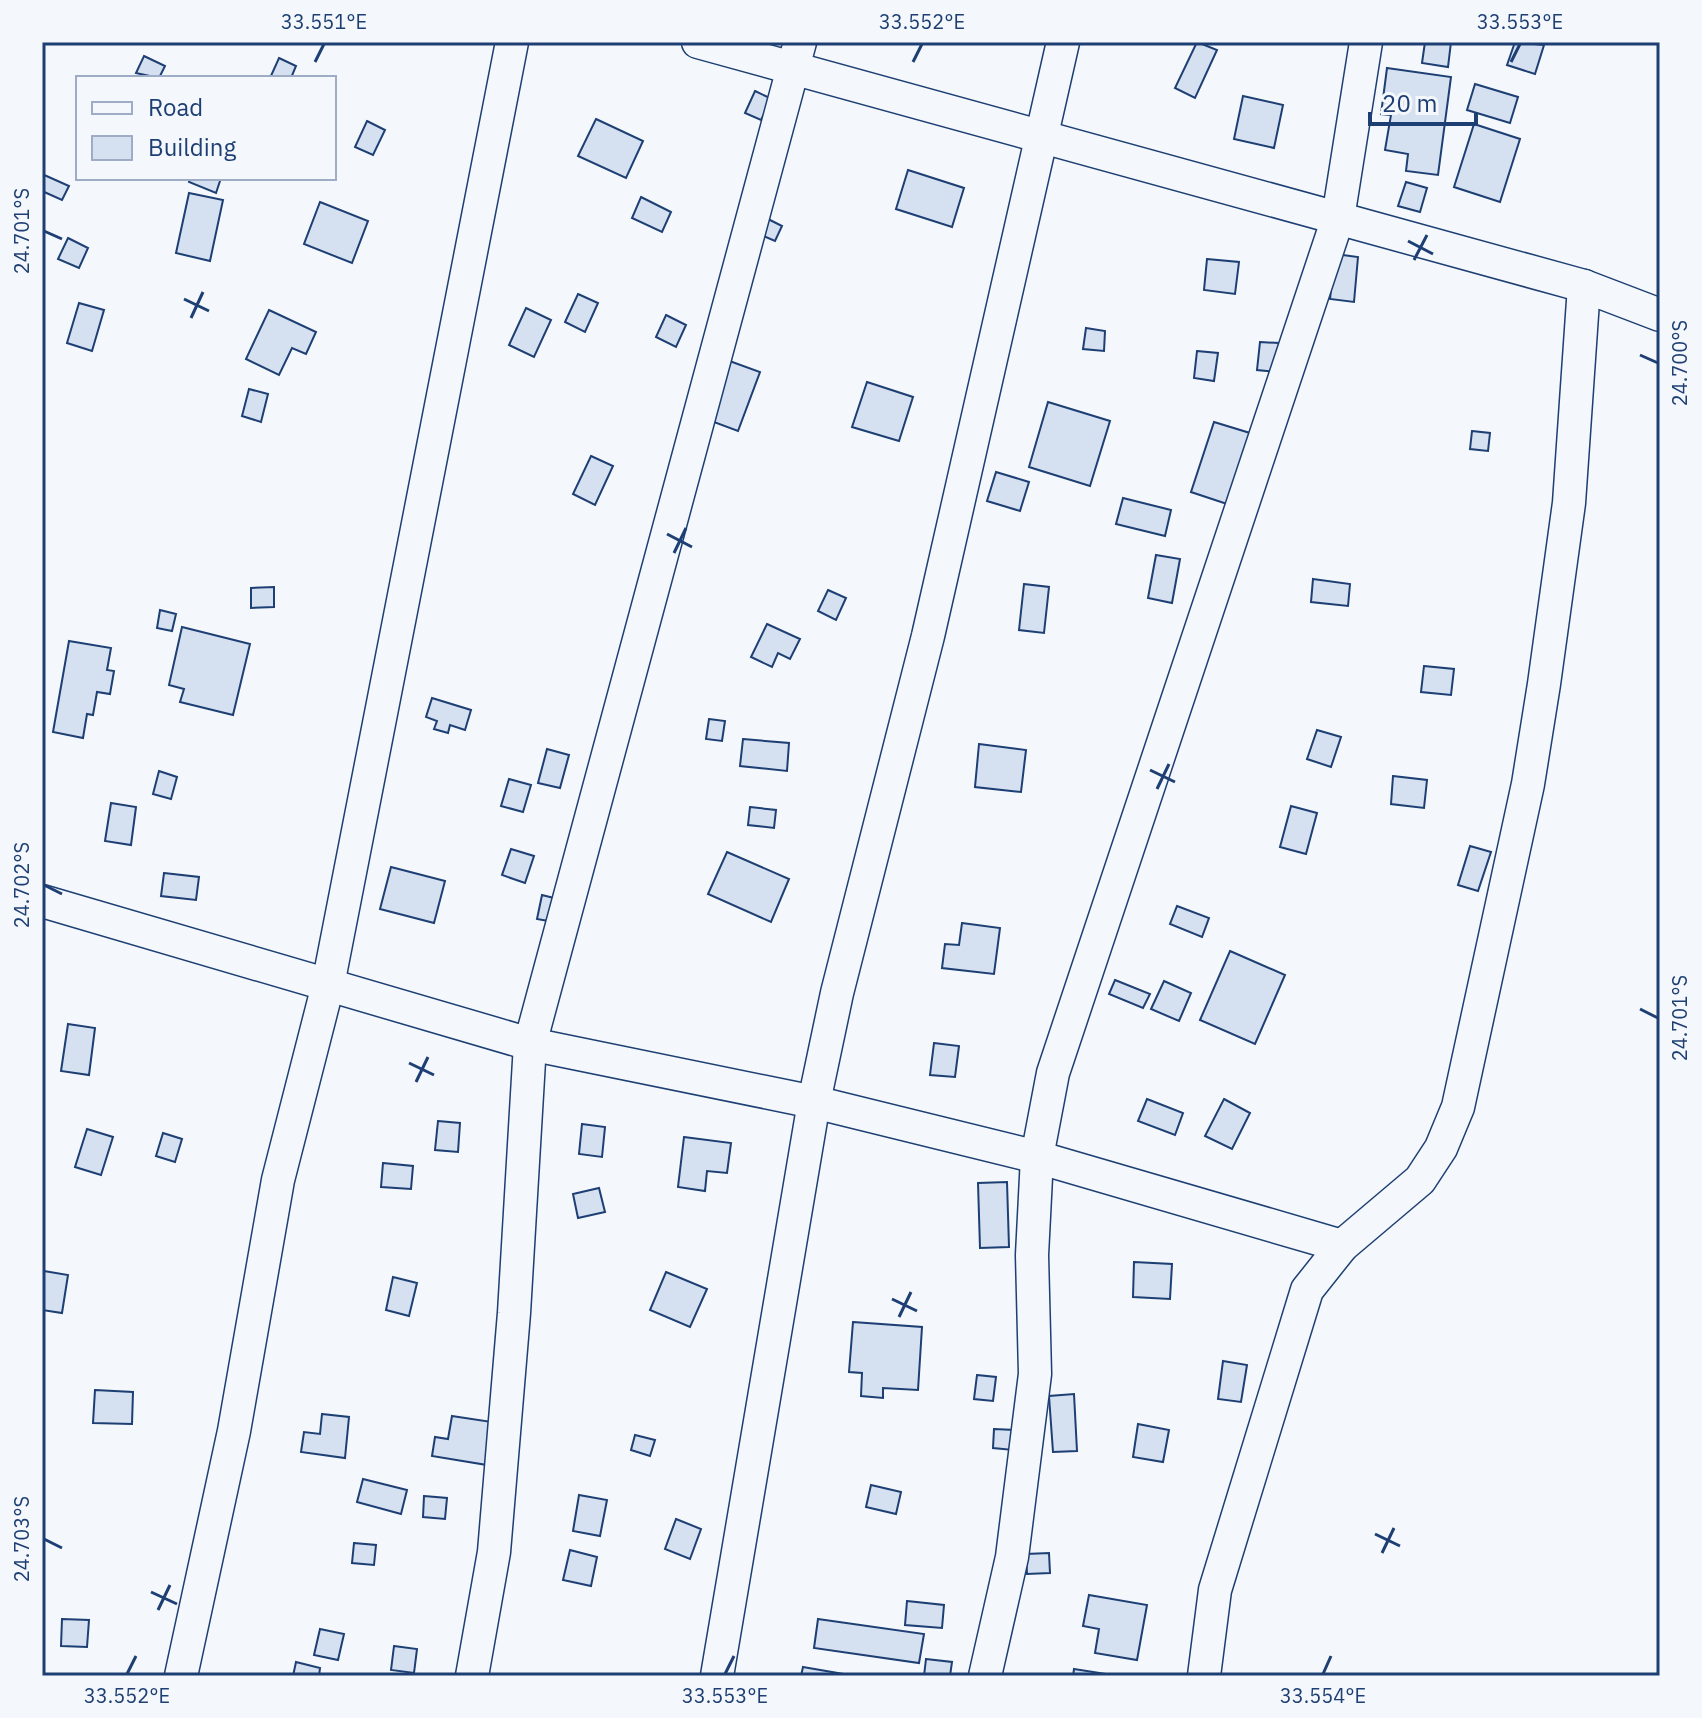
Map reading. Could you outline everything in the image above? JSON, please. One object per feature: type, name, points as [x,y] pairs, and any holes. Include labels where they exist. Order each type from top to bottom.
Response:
[{"type":"street","points":[[181,1676],[234,1431],[278,1180],[328,985],[512,42]]},
{"type":"street","points":[[698,42],[796,54],[1040,137],[1584,286],[1660,315]]},
{"type":"street","points":[[717,1676],[814,1102],[837,993],[928,636],[1063,42]]},
{"type":"street","points":[[985,1676],[1012,1557],[1035,1374],[1032,1255],[1037,1157],[1053,1073],[1078,990],[1338,218],[1366,42]]},
{"type":"street","points":[[472,1676],[494,1552],[514,1313],[530,1044],[796,54]]},
{"type":"street","points":[[1204,1676],[1215,1590],[1307,1290],[1342,1246],[1420,1180],[1441,1148],[1458,1107],[1528,784],[1544,684],[1569,503],[1584,286]]},
{"type":"street","points":[[42,901],[530,1044],[814,1102],[1037,1157],[1342,1246]]},
{"type":"building","points":[[1197,42],[1217,50],[1195,98],[1175,88]]},
{"type":"building","points":[[1425,42],[1451,42],[1448,67],[1422,63]]},
{"type":"building","points":[[1515,42],[1544,45],[1535,74],[1507,65]]},
{"type":"building","points":[[144,56],[165,66],[160,76],[136,73]]},
{"type":"building","points":[[279,58],[296,66],[292,76],[271,76]]},
{"type":"building","points":[[1387,68],[1451,77],[1438,175],[1406,171],[1408,154],[1385,150],[1391,115],[1381,114]]},
{"type":"building","points":[[1475,84],[1518,97],[1510,123],[1467,110]]},
{"type":"building","points":[[755,91],[772,99],[761,120],[745,113]]},
{"type":"building","points":[[1243,96],[1283,105],[1274,148],[1234,139]]},
{"type":"building","points":[[596,119],[643,141],[626,178],[578,156]]},
{"type":"building","points":[[367,121],[385,130],[373,155],[355,147]]},
{"type":"building","points":[[1474,124],[1520,139],[1500,202],[1454,187]]},
{"type":"building","points":[[908,170],[964,188],[952,227],[896,209]]},
{"type":"building","points":[[42,174],[69,186],[62,200],[42,191]]},
{"type":"building","points":[[190,180],[220,180],[216,193]]},
{"type":"building","points":[[1406,182],[1427,188],[1420,212],[1398,206]]},
{"type":"building","points":[[189,193],[223,200],[210,261],[176,253]]},
{"type":"building","points":[[641,197],[671,212],[662,232],[632,218]]},
{"type":"building","points":[[320,202],[368,221],[352,263],[304,244]]},
{"type":"building","points":[[768,219],[782,226],[775,241],[761,235]]},
{"type":"building","points":[[68,238],[88,248],[79,268],[58,259]]},
{"type":"building","points":[[1335,254],[1358,257],[1354,302],[1330,299]]},
{"type":"building","points":[[1207,259],[1239,262],[1235,294],[1204,290]]},
{"type":"building","points":[[578,294],[598,303],[585,332],[565,322]]},
{"type":"building","points":[[79,303],[104,310],[92,351],[67,343]]},
{"type":"building","points":[[526,308],[551,320],[534,357],[509,345]]},
{"type":"building","points":[[269,310],[316,332],[306,354],[292,348],[279,375],[246,359]]},
{"type":"building","points":[[666,315],[686,325],[676,347],[656,337]]},
{"type":"building","points":[[1086,328],[1105,331],[1104,351],[1083,349]]},
{"type":"building","points":[[1260,342],[1279,343],[1276,372],[1257,370]]},
{"type":"building","points":[[1197,351],[1218,353],[1214,381],[1194,378]]},
{"type":"building","points":[[724,359],[760,372],[738,431],[703,418]]},
{"type":"building","points":[[867,382],[913,397],[899,441],[852,427]]},
{"type":"building","points":[[249,389],[268,394],[261,422],[242,416]]},
{"type":"building","points":[[1048,402],[1110,421],[1090,486],[1029,467]]},
{"type":"building","points":[[1214,422],[1250,433],[1227,504],[1191,492]]},
{"type":"building","points":[[1472,431],[1490,433],[1488,451],[1470,449]]},
{"type":"building","points":[[591,456],[613,466],[595,505],[573,494]]},
{"type":"building","points":[[996,472],[1029,482],[1020,511],[987,501]]},
{"type":"building","points":[[1123,498],[1171,510],[1165,536],[1116,524]]},
{"type":"building","points":[[1156,555],[1180,559],[1172,603],[1148,598]]},
{"type":"building","points":[[1313,579],[1350,584],[1348,606],[1311,602]]},
{"type":"building","points":[[1024,584],[1049,587],[1044,633],[1019,630]]},
{"type":"building","points":[[274,587],[274,607],[251,608],[251,588]]},
{"type":"building","points":[[828,590],[846,598],[836,620],[818,611]]},
{"type":"building","points":[[160,610],[176,614],[172,631],[157,628]]},
{"type":"building","points":[[767,624],[800,639],[790,659],[778,653],[772,667],[751,657]]},
{"type":"building","points":[[182,627],[250,644],[233,715],[180,702],[184,689],[169,685]]},
{"type":"building","points":[[69,641],[111,648],[107,670],[114,671],[110,694],[97,692],[93,715],[87,714],[83,738],[53,732]]},
{"type":"building","points":[[1424,666],[1454,669],[1451,695],[1421,692]]},
{"type":"building","points":[[432,698],[471,710],[465,730],[450,725],[448,733],[434,729],[437,721],[426,717]]},
{"type":"building","points":[[709,719],[725,721],[722,741],[706,739]]},
{"type":"building","points":[[1317,730],[1341,737],[1331,767],[1307,759]]},
{"type":"building","points":[[743,739],[789,743],[787,771],[740,766]]},
{"type":"building","points":[[979,744],[1026,750],[1021,792],[975,787]]},
{"type":"building","points":[[547,749],[569,755],[560,788],[538,783]]},
{"type":"building","points":[[159,771],[177,777],[171,799],[153,794]]},
{"type":"building","points":[[1393,776],[1427,780],[1424,808],[1391,804]]},
{"type":"building","points":[[509,779],[531,785],[523,812],[501,806]]},
{"type":"building","points":[[111,803],[136,807],[131,845],[105,841]]},
{"type":"building","points":[[1291,806],[1317,813],[1306,854],[1280,847]]},
{"type":"building","points":[[750,807],[776,810],[774,828],[748,825]]},
{"type":"building","points":[[1470,846],[1491,852],[1478,891],[1458,885]]},
{"type":"building","points":[[511,849],[534,856],[525,883],[502,875]]},
{"type":"building","points":[[727,852],[789,879],[771,922],[708,894]]},
{"type":"building","points":[[391,867],[445,881],[434,923],[380,909]]},
{"type":"building","points":[[164,873],[199,877],[196,900],[161,896]]},
{"type":"building","points":[[542,895],[558,899],[554,922],[537,919]]},
{"type":"building","points":[[1177,906],[1209,918],[1202,937],[1170,924]]},
{"type":"building","points":[[962,923],[1000,928],[994,974],[942,968],[945,944],[959,945]]},
{"type":"building","points":[[1230,951],[1285,975],[1255,1044],[1200,1020]]},
{"type":"building","points":[[1115,980],[1150,994],[1143,1008],[1109,994]]},
{"type":"building","points":[[1164,981],[1191,993],[1179,1021],[1151,1009]]},
{"type":"building","points":[[68,1024],[95,1028],[89,1075],[61,1071]]},
{"type":"building","points":[[934,1043],[959,1046],[955,1077],[930,1075]]},
{"type":"building","points":[[1147,1099],[1183,1113],[1175,1135],[1138,1121]]},
{"type":"building","points":[[1224,1099],[1250,1113],[1232,1149],[1205,1136]]},
{"type":"building","points":[[438,1121],[460,1123],[458,1152],[435,1150]]},
{"type":"building","points":[[582,1124],[605,1127],[602,1157],[579,1154]]},
{"type":"building","points":[[87,1129],[113,1137],[101,1175],[75,1167]]},
{"type":"building","points":[[163,1133],[182,1139],[175,1162],[156,1156]]},
{"type":"building","points":[[684,1137],[731,1143],[727,1173],[707,1171],[705,1191],[678,1187]]},
{"type":"building","points":[[383,1163],[413,1166],[411,1189],[381,1187]]},
{"type":"building","points":[[1007,1182],[1009,1247],[980,1248],[978,1183]]},
{"type":"building","points":[[599,1188],[605,1212],[578,1218],[573,1194]]},
{"type":"building","points":[[1134,1262],[1172,1264],[1170,1299],[1133,1297]]},
{"type":"building","points":[[44,1271],[68,1275],[62,1313],[42,1310]]},
{"type":"building","points":[[666,1272],[707,1289],[690,1327],[650,1310]]},
{"type":"building","points":[[393,1277],[417,1283],[409,1316],[386,1310]]},
{"type":"building","points":[[853,1322],[922,1327],[918,1390],[883,1388],[883,1398],[861,1396],[862,1373],[849,1372]]},
{"type":"building","points":[[1223,1361],[1247,1365],[1241,1402],[1218,1399]]},
{"type":"building","points":[[977,1375],[996,1377],[993,1401],[974,1399]]},
{"type":"building","points":[[95,1390],[133,1392],[132,1424],[93,1423]]},
{"type":"building","points":[[1074,1394],[1077,1451],[1053,1452],[1049,1396]]},
{"type":"building","points":[[322,1414],[349,1417],[345,1458],[301,1452],[304,1432],[320,1434]]},
{"type":"building","points":[[452,1416],[492,1422],[487,1465],[432,1456],[435,1437],[448,1439]]},
{"type":"building","points":[[1138,1424],[1169,1430],[1163,1462],[1133,1457]]},
{"type":"building","points":[[994,1429],[1015,1430],[1013,1450],[993,1448]]},
{"type":"building","points":[[635,1435],[655,1440],[650,1456],[631,1450]]},
{"type":"building","points":[[363,1479],[407,1490],[401,1514],[357,1502]]},
{"type":"building","points":[[871,1485],[901,1492],[896,1514],[866,1507]]},
{"type":"building","points":[[579,1495],[607,1500],[600,1536],[573,1531]]},
{"type":"building","points":[[424,1496],[447,1498],[445,1519],[423,1517]]},
{"type":"building","points":[[676,1519],[701,1529],[690,1559],[665,1549]]},
{"type":"building","points":[[354,1543],[376,1545],[374,1565],[352,1563]]},
{"type":"building","points":[[570,1550],[597,1557],[591,1586],[563,1580]]},
{"type":"building","points":[[1049,1553],[1050,1573],[1027,1574],[1026,1554]]},
{"type":"building","points":[[1089,1595],[1147,1605],[1137,1660],[1095,1653],[1099,1629],[1083,1626]]},
{"type":"building","points":[[907,1601],[944,1605],[942,1628],[905,1625]]},
{"type":"building","points":[[62,1619],[89,1620],[87,1647],[61,1646]]},
{"type":"building","points":[[818,1619],[924,1634],[919,1663],[814,1648]]},
{"type":"building","points":[[320,1629],[344,1634],[338,1660],[314,1655]]},
{"type":"building","points":[[394,1646],[417,1649],[414,1673],[391,1670]]},
{"type":"building","points":[[926,1659],[952,1662],[950,1676],[924,1676]]},
{"type":"building","points":[[296,1662],[320,1668],[319,1676],[293,1676]]},
{"type":"building","points":[[803,1667],[849,1675],[801,1676]]},
{"type":"building","points":[[1074,1669],[1106,1674],[1073,1676]]}]
